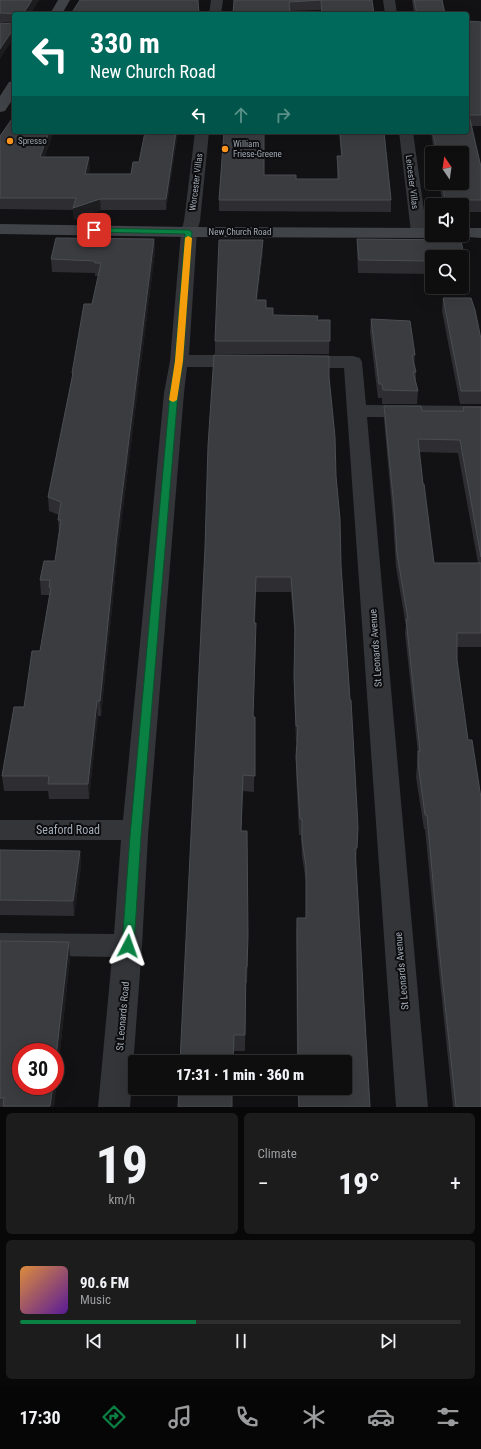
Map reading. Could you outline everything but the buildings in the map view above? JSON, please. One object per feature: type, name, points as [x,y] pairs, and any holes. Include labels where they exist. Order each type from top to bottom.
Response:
[{"type":"main road","points":[[57,12],[64,0]]},
{"type":"main road","points":[[0,108],[12,88]]},
{"type":"main road","name":"New Church Road","points":[[0,229],[189,232],[425,232]]},
{"type":"main road","points":[[469,233],[481,233]]},
{"type":"street","points":[[215,12],[217,0]]},
{"type":"street","points":[[389,0],[391,12]]},
{"type":"street","name":"Worcester Villas","points":[[189,232],[192,221],[202,134]]},
{"type":"street","name":"Leicester Villas","points":[[406,134],[425,232]]},
{"type":"street","name":"St Leonards Road","points":[[114,1107],[128,946],[136,830],[174,393],[179,361],[189,232]]},
{"type":"street","name":"St Leonards Avenue","points":[[179,361],[353,362],[412,1107]]},
{"type":"street","points":[[357,411],[481,412]]},
{"type":"street","name":"Seaford Road","points":[[0,830],[136,830]]},
{"type":"street","points":[[0,944],[128,946]]},
{"type":"slow traffic","points":[[173,400],[179,361],[188,238]]},
{"type":"place","name":"Spresso","points":[[10,141]]},
{"type":"place","name":"William Friese-Greene","points":[[225,149]]},
{"type":"route","points":[[94,230],[189,232],[179,361],[174,393],[135,836],[128,946]]}]
